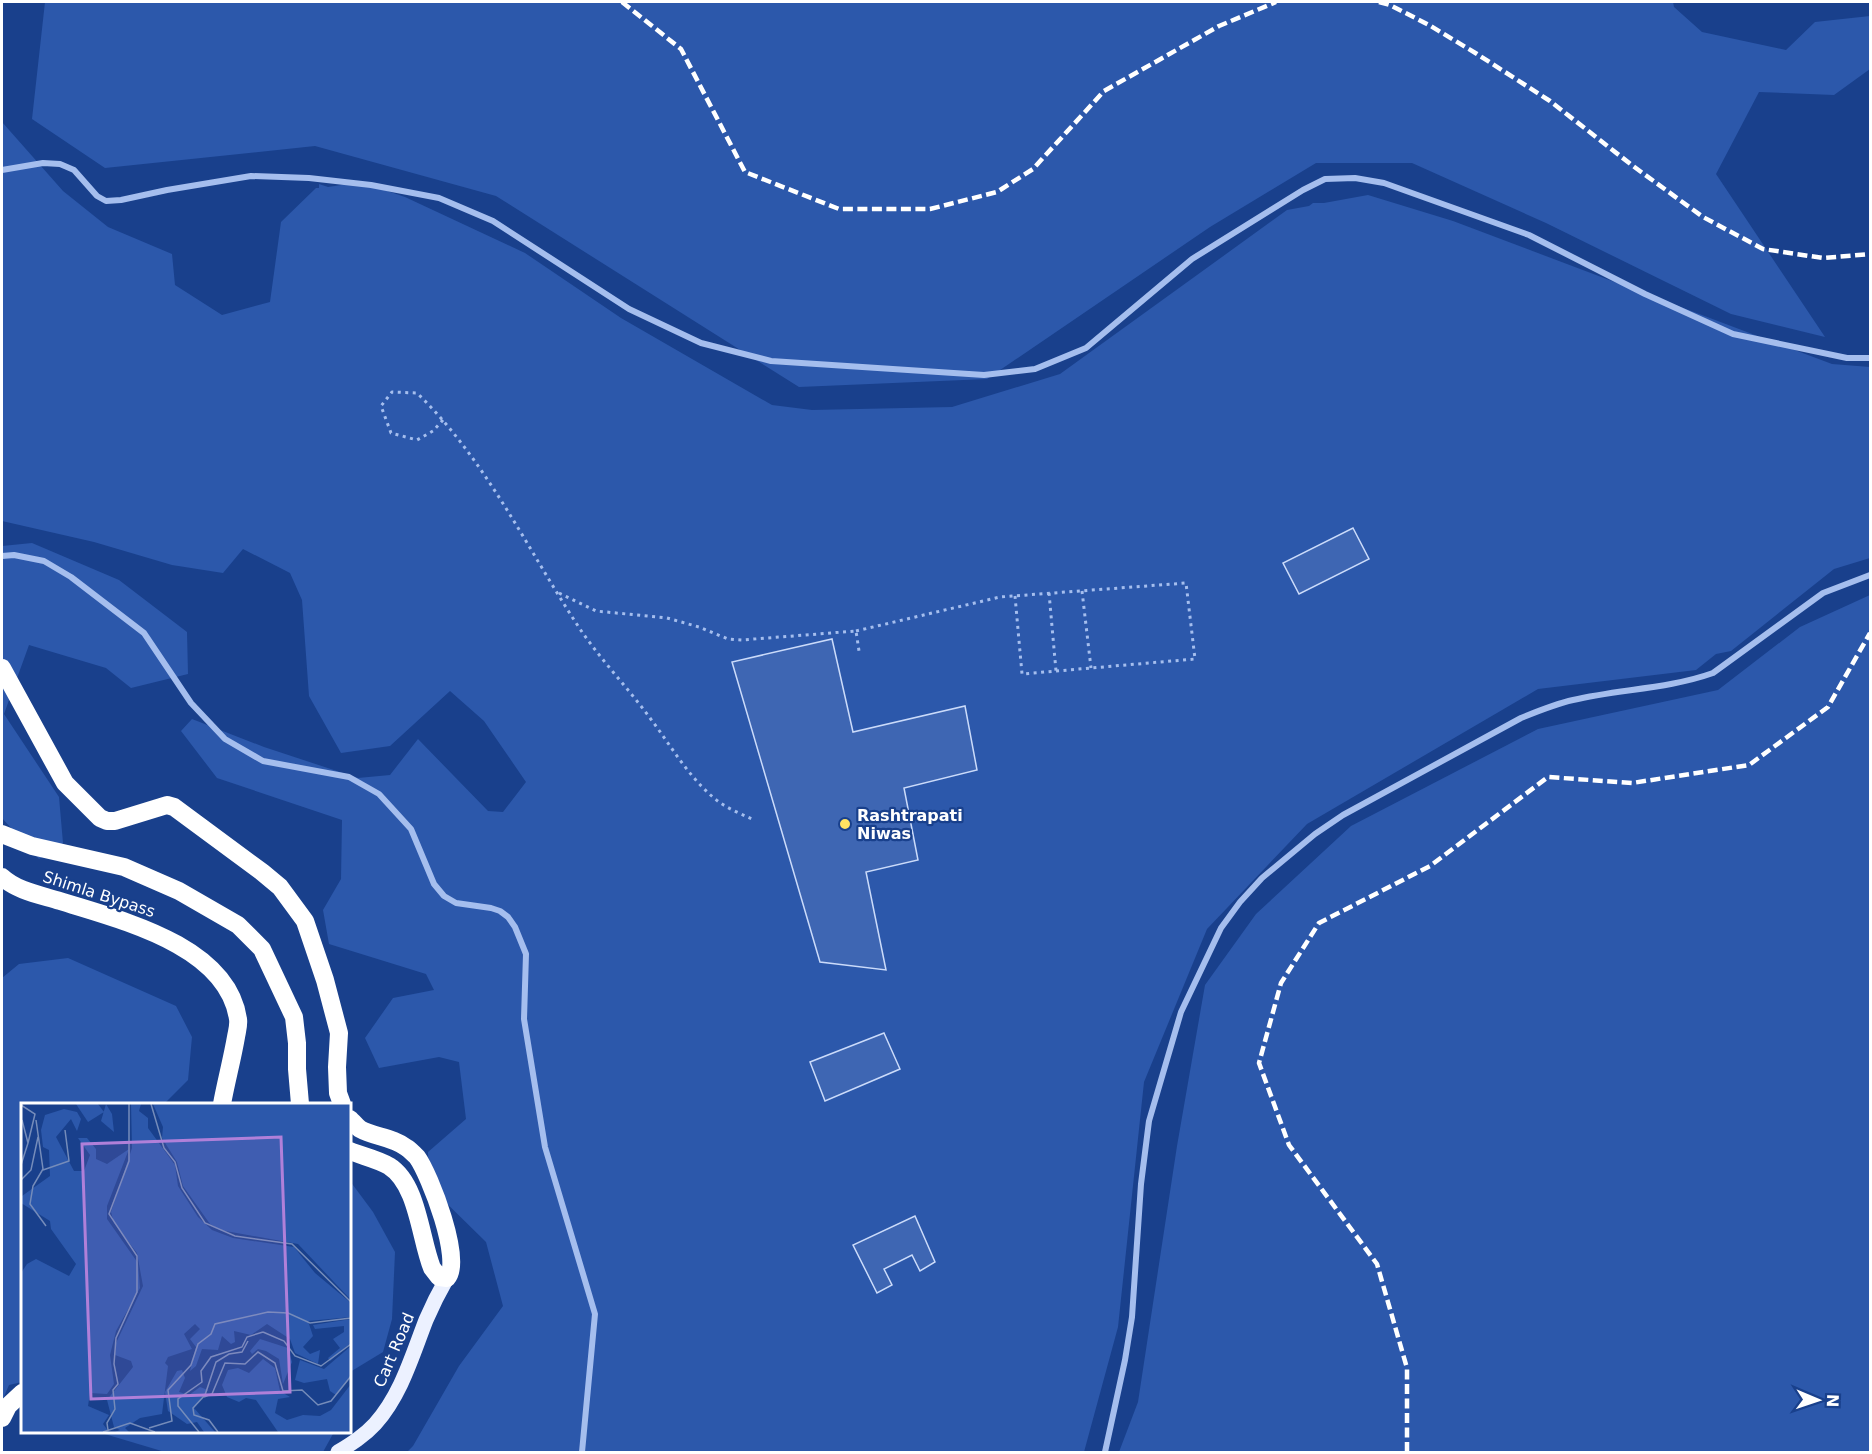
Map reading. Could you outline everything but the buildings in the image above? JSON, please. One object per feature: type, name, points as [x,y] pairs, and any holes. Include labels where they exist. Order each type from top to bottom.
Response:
[{"type":"highway","points":[[2,668],[65,783],[100,818],[115,821],[167,805],[174,807],[280,887],[305,921],[325,980],[339,1034],[337,1067],[338,1093],[342,1103]]},
{"type":"highway","points":[[2,834],[32,846],[124,867],[179,891],[238,925],[262,949],[294,1017],[300,1103]]},
{"type":"highway","name":"Shimla Bypass","points":[[2,877],[8,883],[31,892],[132,923],[159,934],[209,966],[230,991],[239,1021],[222,1103]]},
{"type":"highway","points":[[351,1120],[359,1128],[399,1143],[417,1157],[446,1225],[452,1262],[447,1278],[439,1277],[432,1268],[409,1191],[399,1175],[387,1165],[351,1151]]},
{"type":"highway","points":[[2,1418],[8,1406],[21,1394]]},
{"type":"main road","name":"Cart Road","points":[[338,1452],[355,1442],[375,1424],[393,1400],[428,1316],[447,1278]]},
{"type":"street","points":[[2,170],[43,163],[60,164],[74,170],[97,196],[106,201],[251,176],[309,178],[371,185],[439,198],[493,221],[629,309],[700,343],[771,361],[984,375],[1035,369],[1086,348],[1192,259],[1303,190],[1325,179],[1355,178],[1384,183],[1529,236],[1733,334],[1847,358],[1870,358]]},
{"type":"street","points":[[2,556],[14,555],[44,561],[72,577],[144,633],[191,703],[225,739],[263,761],[349,777],[379,795],[411,829],[434,884],[444,896],[456,903],[500,911],[515,927],[526,954],[524,1019],[545,1147],[595,1314],[582,1452]]},
{"type":"street","points":[[1105,1452],[1132,1317],[1141,1185],[1149,1121],[1181,1012],[1221,928],[1240,902],[1262,878],[1342,815],[1521,718],[1573,700],[1694,680],[1713,674],[1822,593],[1870,575]]},
{"type":"path","points":[[443,420],[433,431],[417,440],[391,433],[381,406],[392,392],[417,393],[443,420],[460,440],[508,510],[580,630],[650,718],[683,765],[720,802],[752,819]]},
{"type":"path","points":[[558,592],[596,611],[667,618],[699,627],[728,639],[742,640],[856,632],[1000,597],[1186,584],[1195,659],[1022,674],[1015,596]]},
{"type":"path","points":[[1082,591],[1091,668]]},
{"type":"path","points":[[1049,593],[1056,671]]},
{"type":"path","points":[[856,632],[859,651]]},
{"type":"shaded area","points":[[45,2],[1673,2],[1674,7],[1702,32],[1786,50],[1815,22],[1870,16],[1870,69],[1834,95],[1759,92],[1716,174],[1825,337],[1731,314],[1546,223],[1412,163],[1316,163],[1210,227],[987,379],[799,387],[496,196],[315,146],[105,168],[32,119]]},
{"type":"shaded area","points":[[2,122],[63,191],[108,227],[172,254],[175,285],[222,315],[270,302],[281,222],[316,188],[319,188],[319,184],[328,187],[361,182],[405,197],[525,253],[621,318],[772,405],[812,410],[952,407],[1060,374],[1287,210],[1309,206],[1313,203],[1368,195],[1453,221],[1832,364],[1870,367],[1870,558],[1834,569],[1731,651],[1716,654],[1696,670],[1538,689],[1307,824],[1207,929],[1144,1082],[1118,1327],[1084,1452],[407,1452],[413,1446],[459,1366],[503,1306],[486,1242],[429,1186],[428,1152],[466,1119],[459,1062],[439,1057],[379,1068],[365,1038],[393,998],[434,990],[426,974],[329,944],[323,910],[341,879],[342,820],[217,778],[181,731],[192,719],[264,747],[358,778],[390,775],[418,739],[488,811],[503,812],[526,782],[484,721],[450,691],[390,746],[341,753],[309,696],[302,600],[290,573],[243,549],[223,573],[172,565],[94,542],[2,521]]},
{"type":"shaded area","points":[[32,543],[119,580],[187,632],[188,674],[131,688],[106,668],[29,645],[4,714],[59,797],[63,843],[39,859],[2,818],[2,546]]},
{"type":"shaded area","points":[[1870,595],[1870,1452],[1119,1452],[1138,1402],[1177,1146],[1205,985],[1256,914],[1351,826],[1538,729],[1718,690],[1800,627]]},
{"type":"shaded area","points":[[68,958],[176,1006],[192,1037],[188,1080],[165,1103],[21,1103],[21,1382],[9,1385],[2,1401],[2,978],[19,964]]},
{"type":"shaded area","points":[[351,1182],[373,1212],[395,1252],[392,1319],[383,1352],[351,1371]]},
{"type":"shaded area","points":[[101,1433],[333,1433],[323,1452],[165,1452]]},
{"type":"railway","points":[[622,2],[681,49],[745,172],[839,209],[930,209],[997,192],[1033,169],[1104,91],[1219,26],[1276,2]]},
{"type":"railway","points":[[1379,2],[1390,5],[1429,25],[1477,54],[1550,101],[1703,217],[1763,249],[1823,258],[1870,254]]},
{"type":"railway","points":[[1407,1452],[1407,1368],[1377,1264],[1289,1145],[1259,1063],[1281,983],[1319,923],[1430,866],[1548,777],[1632,783],[1749,765],[1828,707],[1870,633]]},
{"type":"place","name":"Rashtrapati Niwas","points":[[845,824]]}]
